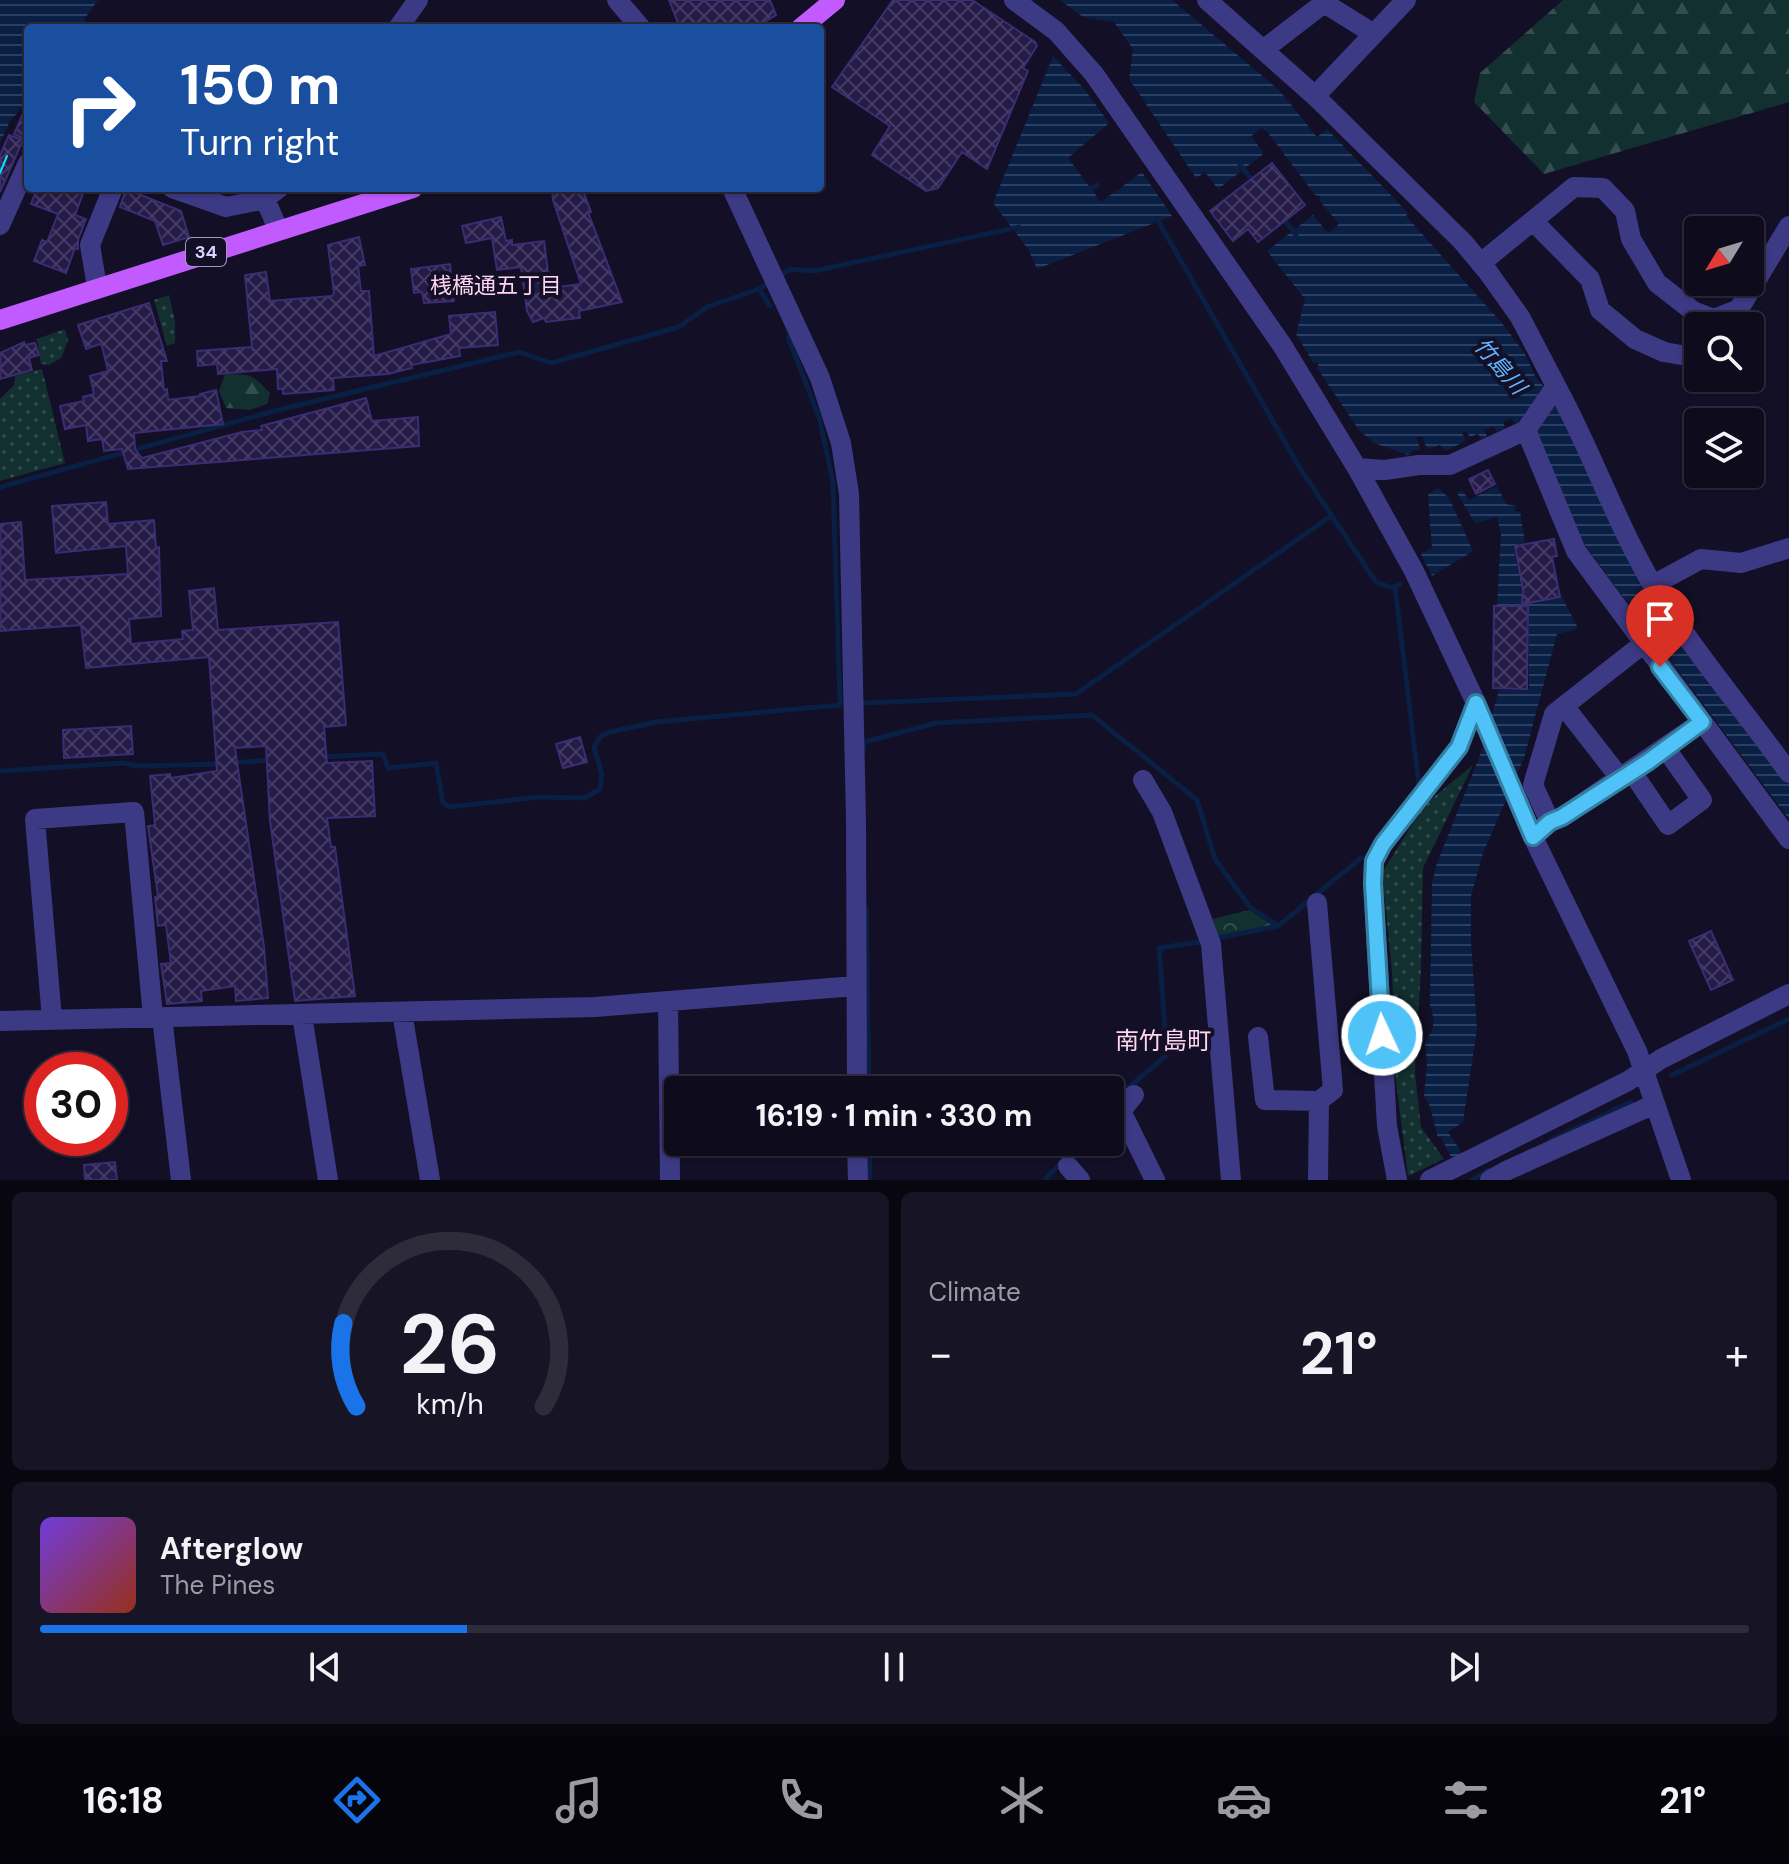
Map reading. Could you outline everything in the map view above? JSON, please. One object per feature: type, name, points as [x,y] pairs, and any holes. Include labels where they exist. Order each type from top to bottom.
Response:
[{"type":"main road","points":[[806,24],[835,0]]},
{"type":"main road","name":"34","points":[[0,320],[400,192]]},
{"type":"street","points":[[401,24],[418,0]]},
{"type":"street","points":[[617,0],[638,24]]},
{"type":"street","points":[[1014,0],[1056,31],[1101,83],[1282,345],[1357,468],[1414,571],[1478,708],[1518,805],[1637,1051],[1681,1180]]},
{"type":"street","points":[[1207,0],[1315,96],[1481,263],[1520,317],[1653,585],[1787,764]]},
{"type":"street","points":[[1315,96],[1406,0]]},
{"type":"street","points":[[1263,50],[1324,3],[1374,34]]},
{"type":"street","points":[[0,225],[24,172]]},
{"type":"street","points":[[1481,263],[1574,187],[1603,188],[1625,211],[1631,239],[1657,283],[1693,311],[1714,319],[1739,309],[1789,226]]},
{"type":"street","points":[[97,287],[90,245],[111,192]]},
{"type":"street","points":[[183,192],[226,207],[272,194],[278,229]]},
{"type":"street","points":[[734,192],[820,378],[841,443],[849,494],[856,821],[857,1076]]},
{"type":"street","points":[[1533,221],[1590,279],[1600,310],[1635,339],[1664,352],[1684,355]]},
{"type":"street","points":[[1357,468],[1385,470],[1450,465],[1528,428],[1554,388]]},
{"type":"street","points":[[1528,428],[1571,543],[1789,839]]},
{"type":"street","points":[[1653,585],[1701,559],[1741,563],[1789,548]]},
{"type":"street","points":[[1550,822],[1533,785],[1554,714],[1643,644]]},
{"type":"street","points":[[1564,706],[1668,825],[1702,800],[1666,749]]},
{"type":"street","points":[[1397,1180],[1387,1126],[1374,861],[1383,844],[1459,747],[1478,708]]},
{"type":"street","points":[[1533,837],[1550,822],[1666,749],[1702,722]]},
{"type":"street","points":[[1143,780],[1162,812],[1211,944],[1231,1180]]},
{"type":"street","points":[[52,1019],[35,819],[134,812],[157,1017],[181,1180]]},
{"type":"street","points":[[1258,1037],[1265,1100],[1319,1101],[1333,1090],[1317,903]]},
{"type":"street","points":[[0,1021],[595,1007],[855,986]]},
{"type":"street","points":[[1430,1180],[1628,1081],[1643,1070],[1789,994]]},
{"type":"street","points":[[668,1001],[672,1076]]},
{"type":"street","points":[[402,1012],[430,1180]]},
{"type":"street","points":[[302,1015],[328,1180]]},
{"type":"street","points":[[1134,1095],[1121,1111],[1155,1180]]},
{"type":"street","points":[[1318,1180],[1319,1101]]},
{"type":"street","points":[[1490,1180],[1655,1104]]},
{"type":"street","points":[[670,1180],[671,1156]]},
{"type":"street","points":[[857,1156],[858,1180]]},
{"type":"green space","points":[[1563,0],[1789,0],[1789,102],[1544,174],[1474,102],[1480,73]]},
{"type":"green space","points":[[169,295],[175,322],[175,343],[167,346],[154,300]]},
{"type":"green space","points":[[65,329],[68,341],[61,358],[49,365],[41,364],[37,339]]},
{"type":"green space","points":[[42,369],[65,463],[0,481],[0,399],[14,385],[15,376]]},
{"type":"green space","points":[[225,374],[255,378],[270,393],[267,404],[250,410],[226,408],[219,391]]},
{"type":"green space","points":[[1473,765],[1423,868],[1415,1073],[1421,1127],[1444,1159],[1408,1176],[1396,1082],[1392,971],[1382,873],[1424,805]]},
{"type":"green space","points":[[1250,910],[1273,926],[1218,937],[1212,919]]},
{"type":"water","points":[[0,0],[98,0],[84,24],[24,24],[24,105],[10,121],[0,143]]},
{"type":"water","name":"竹島川","points":[[1060,0],[1172,0],[1279,90],[1317,137],[1327,129],[1408,213],[1406,216],[1500,321],[1555,401],[1645,589],[1789,783],[1789,819],[1584,544],[1518,416],[1521,422],[1517,425],[1511,418],[1503,422],[1506,430],[1499,430],[1498,434],[1494,426],[1484,430],[1487,436],[1481,439],[1478,434],[1470,437],[1466,431],[1462,433],[1466,441],[1445,451],[1440,445],[1427,449],[1422,437],[1416,437],[1421,450],[1414,450],[1408,455],[1374,443],[1359,430],[1296,334],[1305,299],[1267,251],[1313,215],[1328,233],[1339,224],[1268,133],[1262,128],[1251,136],[1262,155],[1218,189],[1205,172],[1196,178],[1129,79],[1133,49],[1114,22],[1083,17]]},
{"type":"water","points":[[1053,56],[1085,90],[1109,123],[1068,158],[1101,202],[1142,172],[1172,216],[1037,269],[1028,249],[993,203]]},
{"type":"water","points":[[1497,486],[1506,504],[1516,506],[1515,511],[1520,512],[1525,542],[1513,546],[1522,588],[1534,587],[1537,602],[1562,597],[1577,626],[1575,630],[1557,634],[1524,758],[1483,853],[1471,896],[1477,1029],[1463,1122],[1448,1132],[1462,1153],[1452,1159],[1441,1137],[1438,1138],[1424,1096],[1425,1043],[1434,1021],[1430,1004],[1432,884],[1436,866],[1479,758],[1499,690],[1529,690],[1529,606],[1497,605],[1501,533],[1497,517],[1475,523],[1457,493],[1462,490],[1469,500]]},
{"type":"water","points":[[1438,488],[1449,498],[1473,551],[1432,576],[1421,554],[1432,548],[1428,495]]},
{"type":"building","points":[[669,0],[770,0],[776,15],[761,24],[678,24]]},
{"type":"building","points":[[893,0],[972,0],[1037,46],[1023,68],[1028,71],[987,169],[962,152],[938,188],[926,191],[872,155],[890,126],[832,87]]},
{"type":"building","points":[[24,111],[24,138],[14,134]]},
{"type":"building","points":[[9,135],[23,140],[0,192],[0,155]]},
{"type":"building","points":[[1272,163],[1305,205],[1258,242],[1248,229],[1233,241],[1210,211]]},
{"type":"building","points":[[36,192],[84,192],[75,215],[86,219],[78,249],[75,248],[66,273],[34,261],[42,240],[47,242],[58,214],[31,204]]},
{"type":"building","points":[[125,192],[134,192],[181,211],[189,237],[163,245],[155,221],[120,207]]},
{"type":"building","points":[[552,192],[584,192],[622,302],[579,311],[580,318],[546,322],[544,318],[533,322],[527,311],[521,267],[497,270],[492,238],[466,243],[462,226],[501,217],[506,241],[512,240],[512,245],[544,241],[550,288],[581,284]]},
{"type":"building","points":[[359,237],[365,265],[358,266],[361,291],[369,291],[374,356],[451,334],[449,316],[495,312],[498,345],[459,348],[460,356],[411,365],[412,368],[388,374],[333,378],[334,390],[283,394],[283,389],[278,389],[277,369],[218,374],[217,364],[198,366],[197,351],[252,347],[245,275],[266,272],[270,301],[332,296],[328,245]]},
{"type":"building","points":[[450,264],[454,301],[424,303],[422,292],[414,293],[411,269]]},
{"type":"building","points":[[149,303],[167,361],[161,361],[168,400],[200,396],[216,390],[223,424],[134,433],[135,449],[142,458],[242,432],[262,430],[261,426],[366,398],[372,421],[418,417],[419,446],[128,469],[122,449],[104,451],[102,439],[88,441],[86,425],[65,429],[60,406],[84,401],[83,397],[94,394],[90,376],[108,371],[102,346],[86,349],[78,325]]},
{"type":"building","points":[[24,342],[25,345],[35,343],[39,355],[29,358],[32,370],[0,379],[0,353]]},
{"type":"building","points":[[1488,470],[1495,484],[1476,494],[1469,479]]},
{"type":"building","points":[[106,502],[108,524],[154,520],[156,548],[159,547],[161,616],[129,619],[131,644],[183,639],[182,631],[193,630],[189,591],[214,588],[218,630],[338,622],[346,725],[324,727],[327,763],[372,761],[375,816],[327,818],[331,847],[335,847],[355,996],[295,1001],[270,821],[266,746],[235,748],[264,947],[268,998],[236,1001],[235,986],[201,991],[202,1001],[167,1004],[161,964],[171,963],[166,925],[158,926],[155,897],[158,896],[148,826],[155,825],[150,776],[170,774],[171,778],[217,771],[209,657],[86,668],[81,625],[0,631],[0,524],[21,522],[25,580],[128,574],[126,546],[56,553],[52,506]]},
{"type":"building","points":[[1554,539],[1557,556],[1552,557],[1560,597],[1522,604],[1523,590],[1515,546]]},
{"type":"building","points":[[1494,606],[1528,606],[1527,689],[1493,688]]},
{"type":"building","points":[[131,726],[133,754],[64,758],[63,730]]},
{"type":"building","points":[[580,737],[587,762],[563,768],[556,744]]},
{"type":"building","points":[[1711,931],[1733,980],[1711,990],[1689,941]]},
{"type":"building","points":[[115,1162],[117,1180],[85,1180],[84,1165]]},
{"type":"waterway","points":[[1240,165],[1254,182]]},
{"type":"waterway","points":[[1086,191],[1097,185]]},
{"type":"waterway","points":[[1283,218],[1296,235]]},
{"type":"waterway","points":[[1157,219],[1298,465],[1376,582],[1392,588],[1400,584]]},
{"type":"waterway","points":[[780,276],[790,269],[814,271],[1019,227]]},
{"type":"waterway","points":[[0,487],[274,411],[519,352],[551,363],[679,327],[707,307],[759,289],[771,281]]},
{"type":"waterway","points":[[759,289],[770,306]]},
{"type":"waterway","points":[[320,757],[383,754],[388,768],[436,763],[443,803],[449,807],[540,797],[585,798],[600,789],[602,775],[594,747],[601,736],[610,732],[656,722],[840,705],[833,482],[819,417],[788,337]]},
{"type":"waterway","points":[[864,703],[1076,694],[1331,516]]},
{"type":"waterway","points":[[1395,587],[1419,785]]},
{"type":"waterway","points":[[864,749],[864,742],[936,723],[1092,715],[1197,800],[1215,859],[1250,907],[1278,926]]},
{"type":"waterway","points":[[232,763],[270,760]]},
{"type":"waterway","points":[[0,771],[123,763],[139,766],[222,764]]},
{"type":"waterway","points":[[1218,938],[1278,926],[1361,858]]},
{"type":"waterway","points":[[866,907],[869,1076]]},
{"type":"waterway","points":[[1124,1091],[1167,1055],[1159,948],[1200,942]]},
{"type":"waterway","points":[[1672,1075],[1789,1019]]},
{"type":"waterway","points":[[1551,1140],[1631,1102]]},
{"type":"waterway","points":[[869,1156],[870,1180]]},
{"type":"waterway","points":[[1045,1180],[1067,1156]]},
{"type":"waterway","points":[[1472,1180],[1488,1170]]},
{"type":"tram line","points":[[0,173],[7,156]]},
{"type":"district","name":"桟橋通五丁目","points":[[496,285]]},
{"type":"district","name":"南竹島町","points":[[1163,1040]]},
{"type":"route","points":[[1382,1035],[1374,861],[1383,844],[1459,747],[1476,703],[1533,837],[1550,822],[1632,772],[1702,722],[1660,667]]}]
